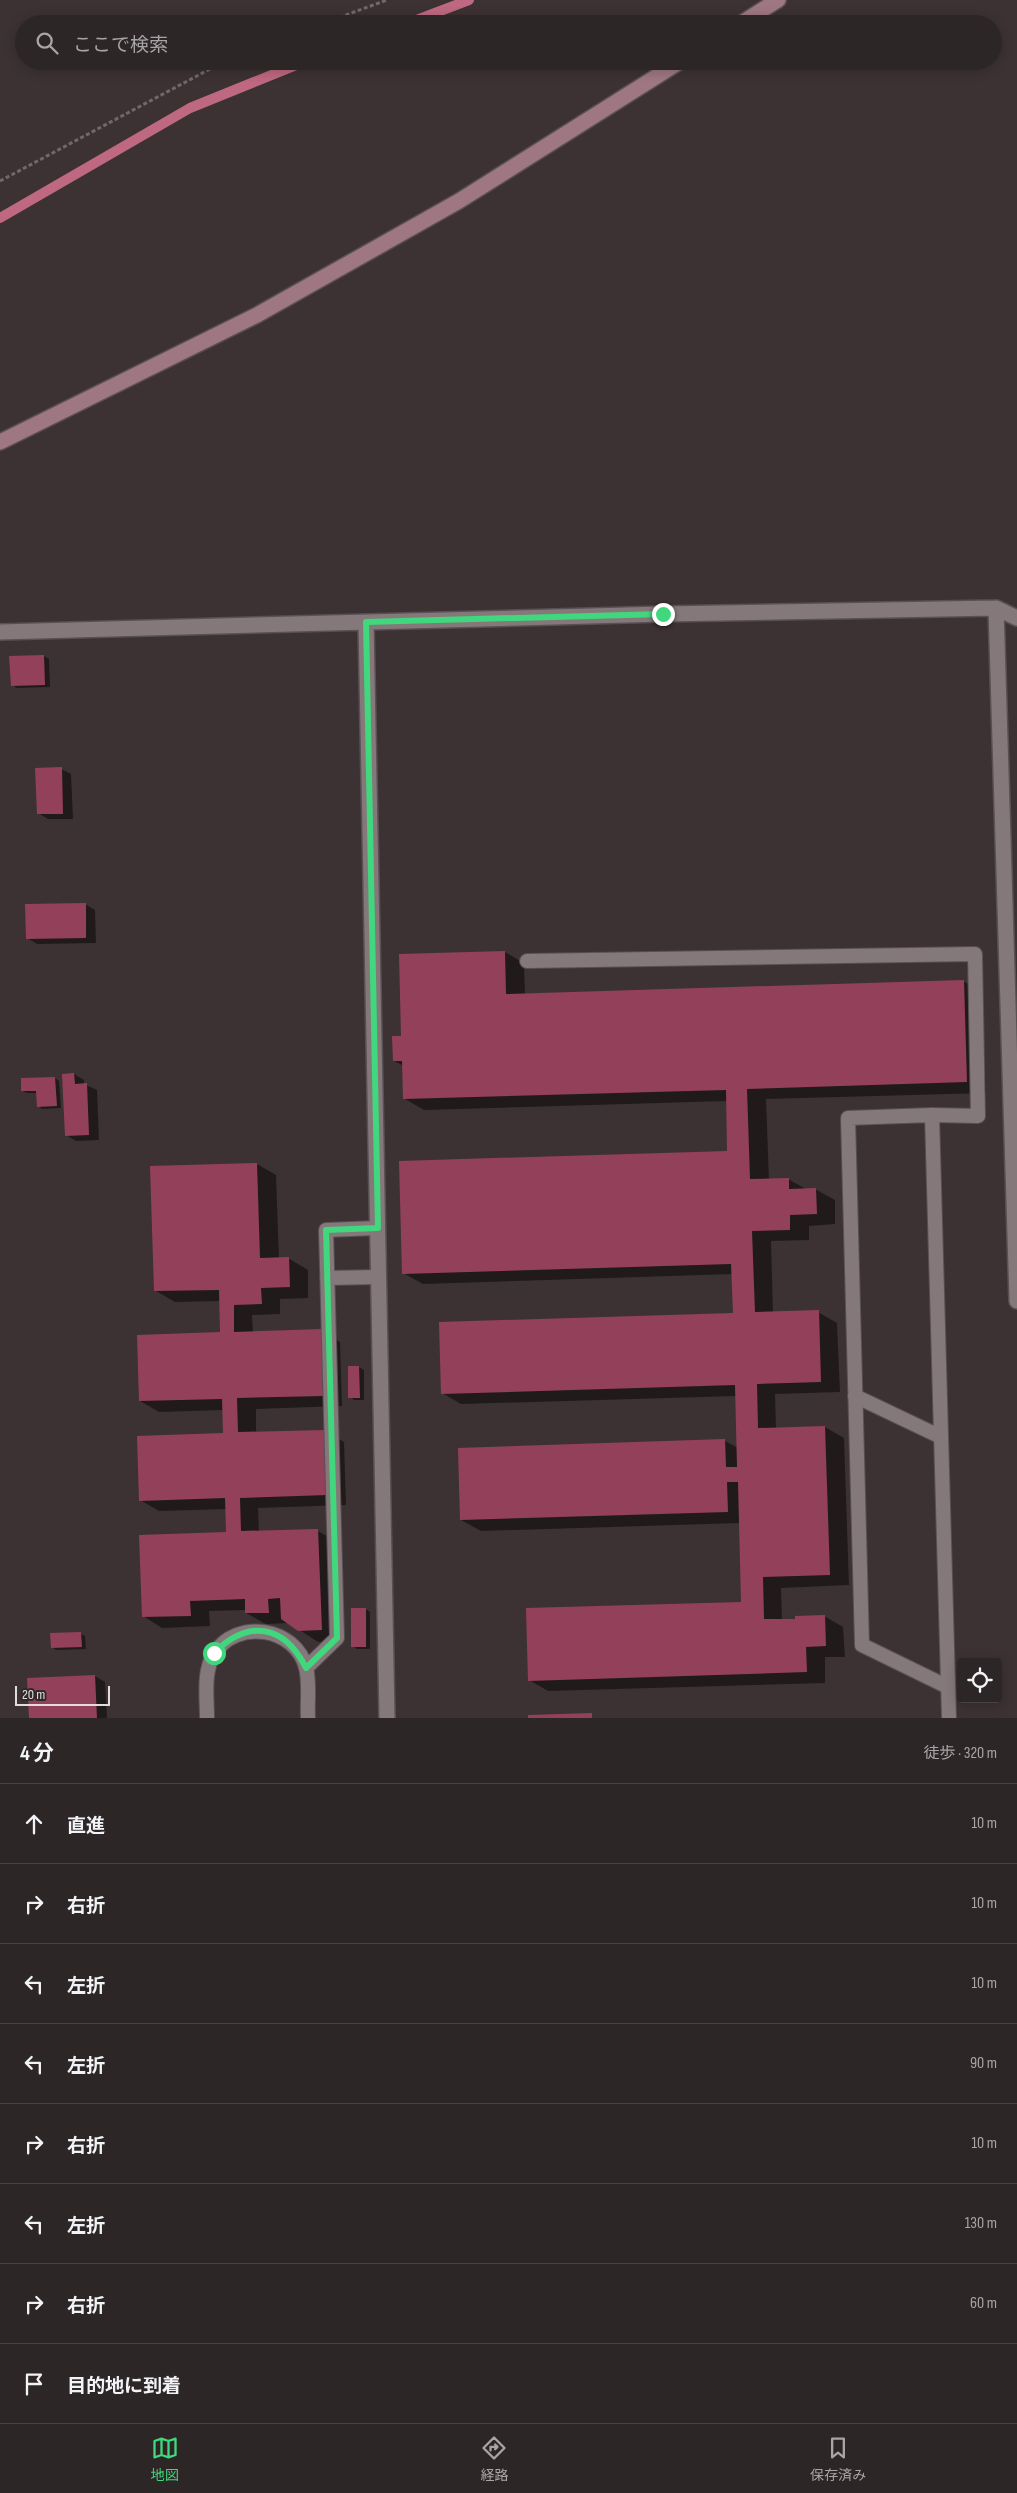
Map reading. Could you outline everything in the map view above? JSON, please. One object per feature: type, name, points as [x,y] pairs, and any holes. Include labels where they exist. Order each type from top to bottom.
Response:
[{"type":"street","points":[[754,15],[778,0]]},
{"type":"street","points":[[0,442],[282,300],[459,201],[667,70]]},
{"type":"street","points":[[0,632],[672,613],[996,608],[1017,618]]},
{"type":"street","points":[[996,608],[1017,1301]]},
{"type":"street","points":[[366,622],[387,1718]]},
{"type":"lane","points":[[527,961],[975,954],[978,1116],[932,1115],[848,1118],[862,1645],[948,1687]]},
{"type":"lane","points":[[932,1115],[949,1718]]},
{"type":"lane","points":[[306,1668],[337,1638],[326,1230],[378,1228]]},
{"type":"lane","points":[[327,1278],[378,1277]]},
{"type":"lane","points":[[855,1396],[941,1437]]},
{"type":"lane","points":[[207,1718],[207,1671],[214,1653],[228,1639],[246,1632],[265,1631],[283,1638],[298,1651],[306,1668],[308,1718]]},
{"type":"path","points":[[346,15],[387,0]]},
{"type":"path","points":[[0,181],[208,70]]},
{"type":"building","points":[[44,655],[45,685],[11,686],[9,656]]},
{"type":"building","points":[[62,767],[63,814],[37,814],[35,768]]},
{"type":"building","points":[[86,903],[86,938],[26,939],[25,904]]},
{"type":"building","points":[[505,951],[506,994],[964,980],[967,1082],[747,1089],[750,1179],[789,1178],[789,1189],[816,1188],[817,1214],[790,1215],[790,1230],[752,1231],[755,1312],[819,1310],[821,1382],[757,1384],[758,1428],[825,1426],[830,1575],[763,1577],[764,1619],[795,1619],[795,1616],[825,1615],[826,1646],[806,1647],[807,1672],[528,1681],[526,1608],[741,1602],[738,1482],[727,1482],[728,1512],[460,1520],[458,1448],[725,1439],[726,1467],[737,1467],[735,1385],[441,1394],[439,1322],[733,1313],[731,1264],[402,1274],[399,1161],[727,1151],[726,1090],[403,1099],[402,1061],[393,1061],[392,1036],[401,1036],[399,954]]},
{"type":"building","points":[[74,1073],[75,1084],[87,1083],[89,1135],[65,1136],[62,1074]]},
{"type":"building","points":[[55,1077],[57,1106],[37,1107],[36,1091],[21,1091],[21,1078]]},
{"type":"building","points":[[257,1163],[260,1258],[289,1257],[290,1287],[261,1288],[262,1304],[234,1305],[234,1332],[322,1329],[324,1396],[237,1398],[238,1432],[325,1430],[327,1495],[240,1498],[241,1531],[318,1529],[322,1630],[298,1631],[281,1619],[280,1598],[268,1599],[269,1613],[245,1613],[245,1599],[190,1601],[191,1616],[142,1617],[139,1535],[226,1532],[225,1498],[139,1501],[137,1436],[223,1433],[222,1399],[139,1401],[137,1335],[220,1332],[219,1290],[154,1291],[150,1166]]},
{"type":"building","points":[[348,1366],[359,1366],[360,1398],[348,1398]]},
{"type":"building","points":[[351,1608],[366,1608],[366,1647],[351,1647]]},
{"type":"building","points":[[81,1632],[82,1647],[51,1648],[50,1633]]},
{"type":"building","points":[[95,1675],[97,1718],[29,1718],[27,1678]]},
{"type":"building","points":[[592,1713],[592,1718],[528,1718],[528,1715]]},
{"type":"waterway","points":[[430,15],[469,0]]},
{"type":"waterway","points":[[0,218],[190,108],[284,70]]},
{"type":"route","points":[[214,1653],[228,1639],[246,1632],[265,1631],[283,1638],[298,1651],[306,1668],[337,1638],[326,1230],[378,1228],[366,622],[663,614]]}]
